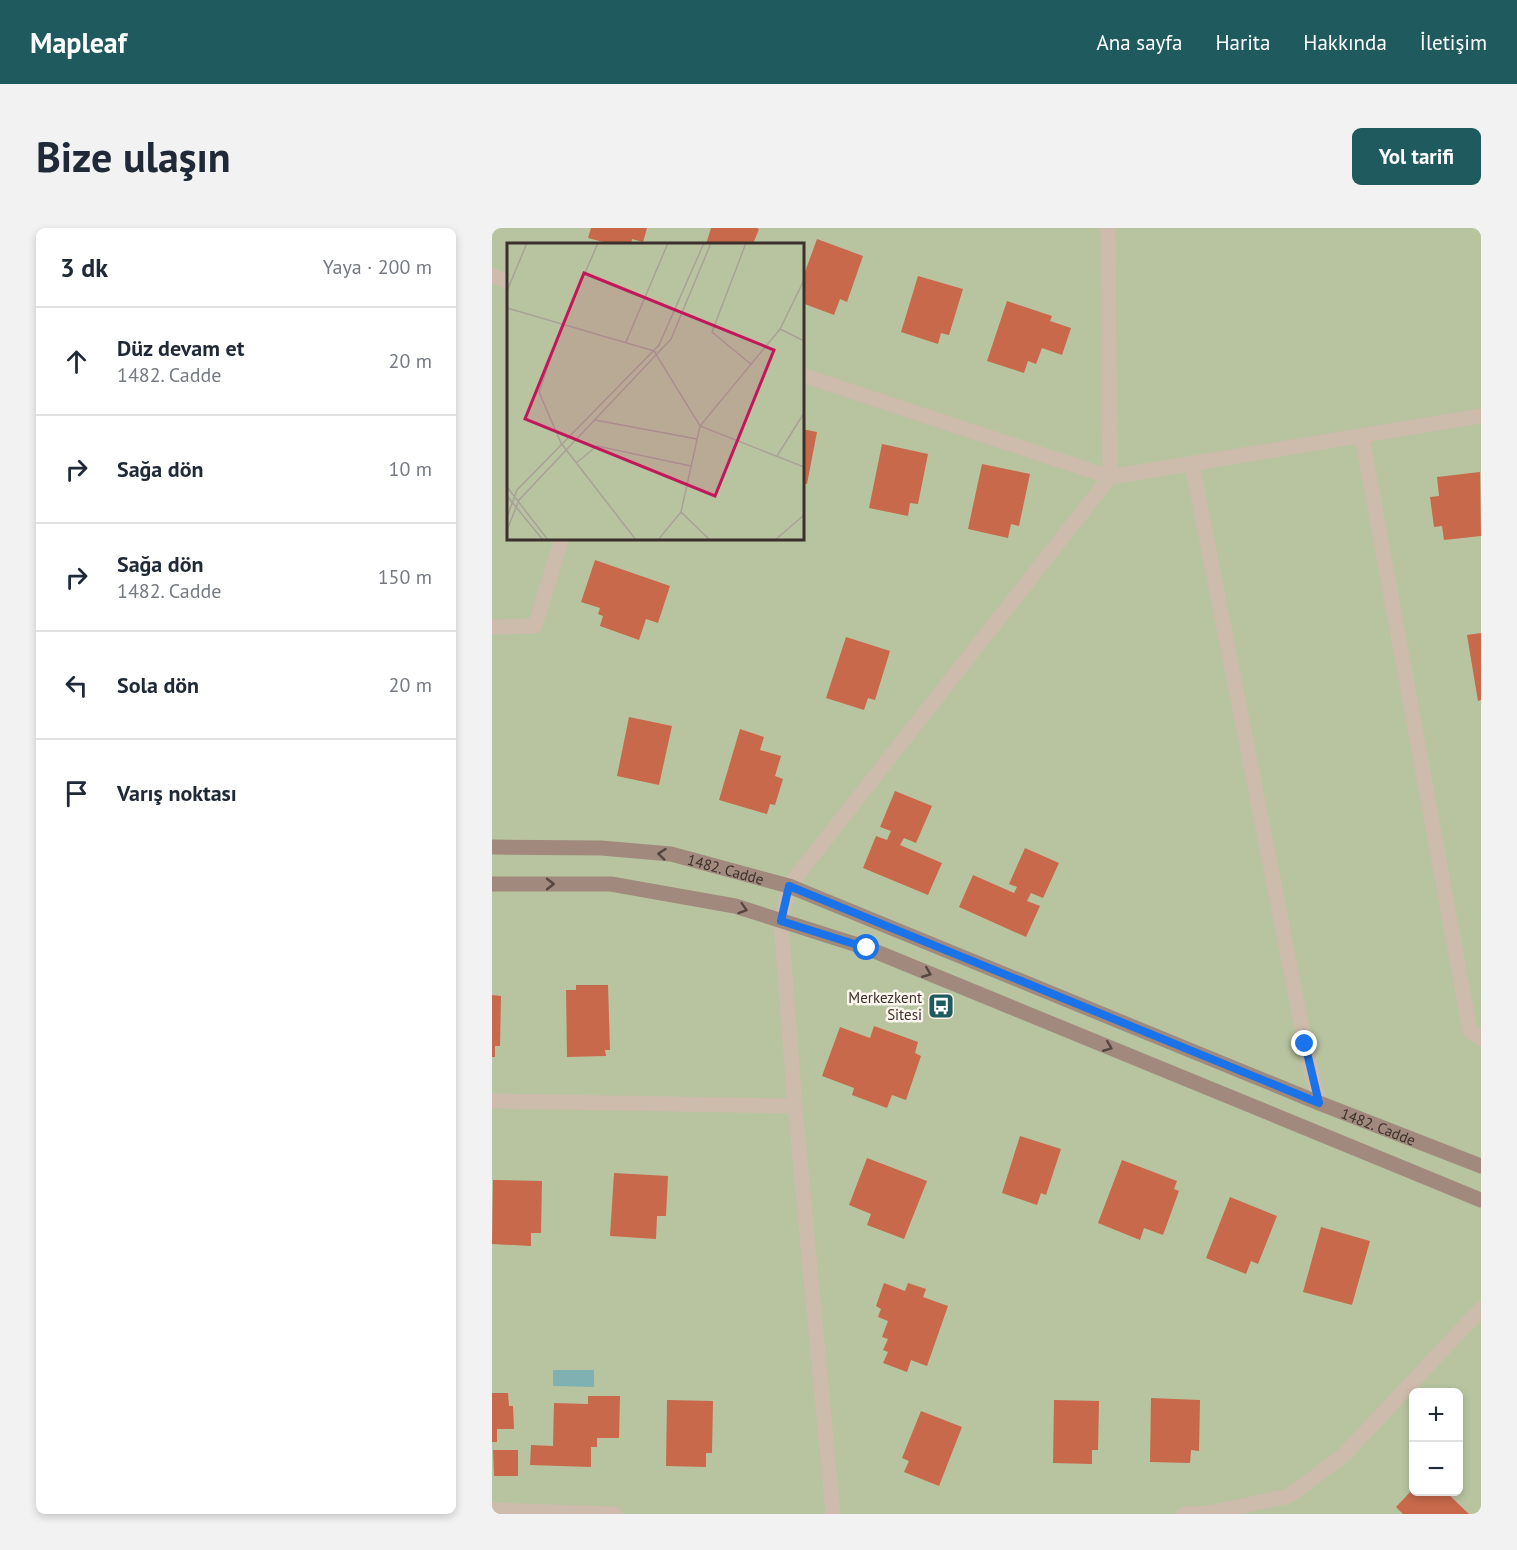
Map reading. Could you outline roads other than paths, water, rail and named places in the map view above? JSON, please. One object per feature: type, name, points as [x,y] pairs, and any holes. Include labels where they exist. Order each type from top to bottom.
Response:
[{"type":"street","points":[[833,1514],[795,1106],[781,921],[789,886],[1110,477],[1108,228]]},
{"type":"street","points":[[492,276],[507,281]]},
{"type":"street","points":[[804,376],[1110,477],[1481,416]]},
{"type":"street","points":[[1362,436],[1470,1032],[1481,1038]]},
{"type":"street","points":[[1192,464],[1319,1103]]},
{"type":"street","points":[[492,627],[535,626],[561,540]]},
{"type":"street","name":"1482. Cadde","points":[[492,848],[601,848],[671,854],[789,886],[1319,1103],[1481,1166]]},
{"type":"street","name":"1482. Cadde","points":[[492,884],[610,884],[735,906],[867,948],[1481,1200]]},
{"type":"street","points":[[492,1101],[795,1106]]},
{"type":"street","points":[[1184,1514],[1208,1513],[1289,1496],[1344,1455],[1481,1309]]},
{"type":"street","points":[[492,1510],[615,1514]]},
{"type":"water","points":[[553,1370],[594,1370],[594,1387],[553,1386]]},
{"type":"place","name":"Merkezkent Sitesi","points":[[941,1006]]}]
